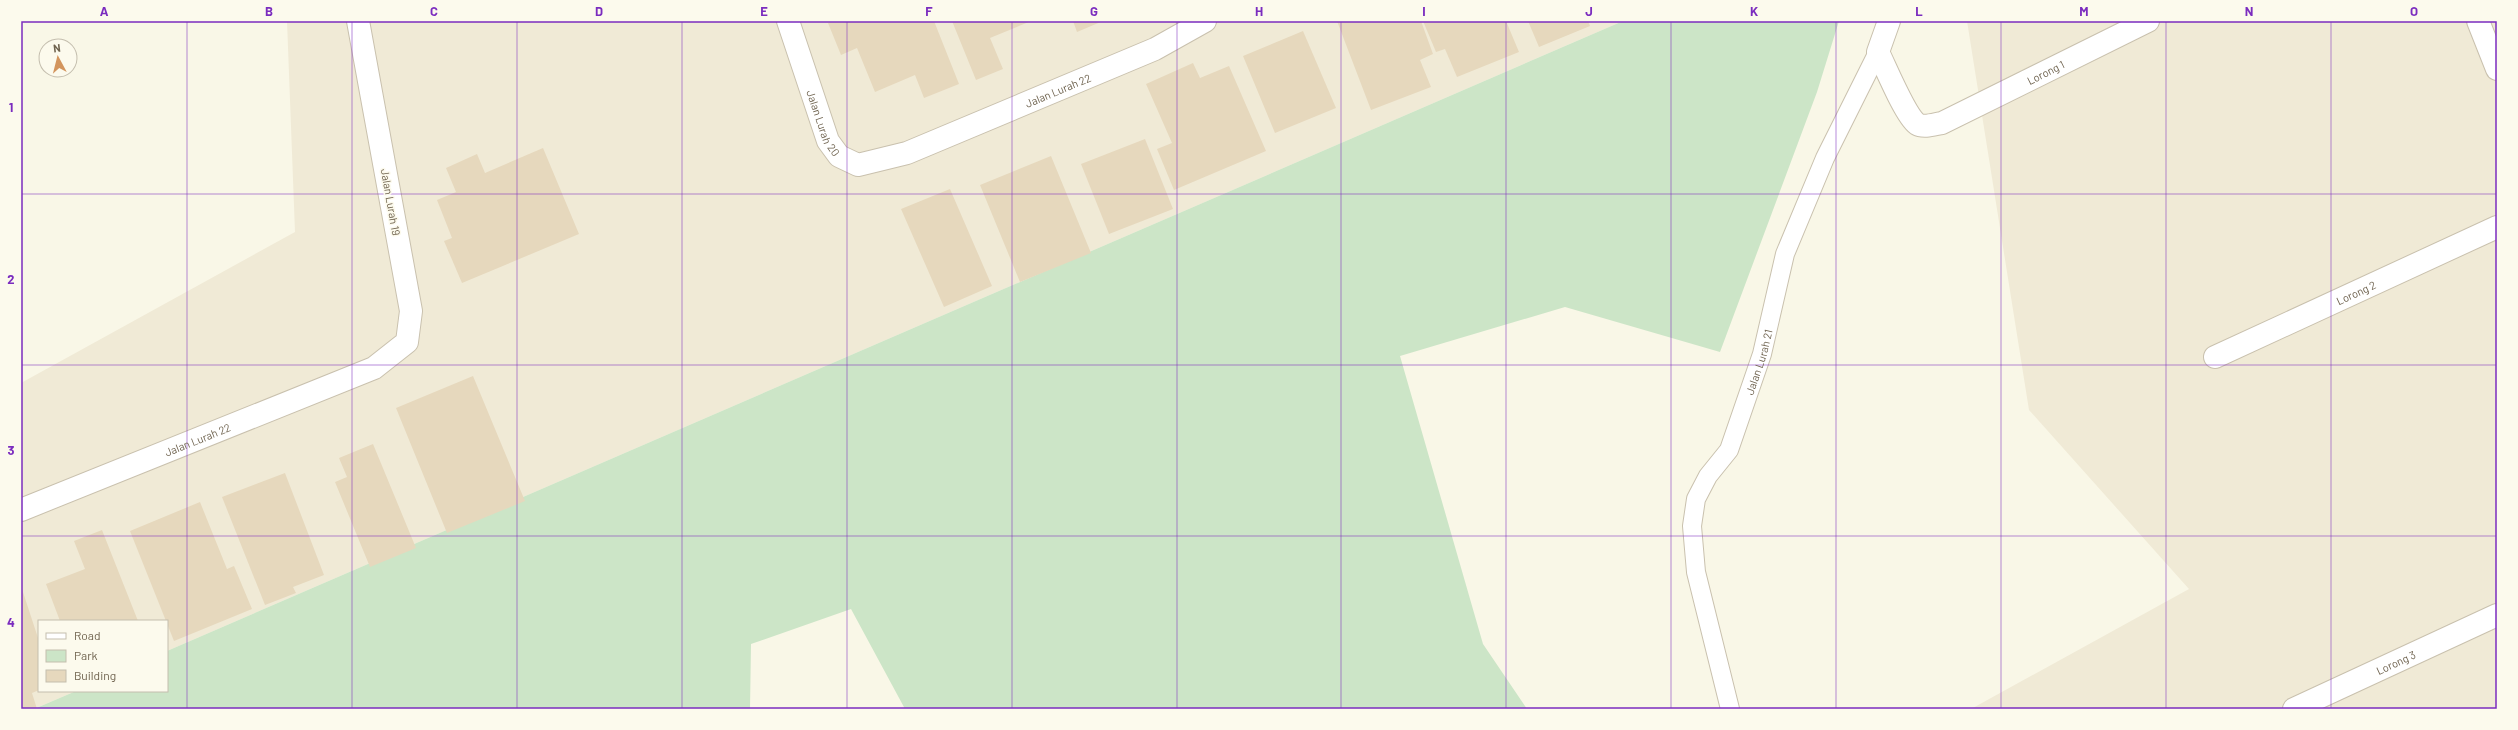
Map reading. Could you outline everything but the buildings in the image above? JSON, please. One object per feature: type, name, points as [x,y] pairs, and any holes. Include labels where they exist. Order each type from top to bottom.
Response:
[{"type":"street","name":"Jalan Lurah 19","points":[[358,21],[411,310],[407,342],[374,368]]},
{"type":"street","name":"Jalan Lurah 20","points":[[788,21],[828,141],[838,156],[858,165],[907,152]]},
{"type":"street","name":"Jalan Lurah 22","points":[[907,152],[1155,49],[1205,21]]},
{"type":"street","name":"Jalan Lurah 21","points":[[1878,52],[1889,21]]},
{"type":"street","name":"Lorong 1","points":[[1878,52],[1908,114],[1918,124],[1925,126],[1942,123],[2148,21]]},
{"type":"street","points":[[2478,21],[2497,69]]},
{"type":"street","name":"Lorong 2","points":[[2215,357],[2497,227]]},
{"type":"street","name":"Jalan Lurah 22","points":[[21,510],[374,368]]},
{"type":"street","name":"Lorong 3","points":[[2294,709],[2497,615]]},
{"type":"lane","name":"Jalan Lurah 21","points":[[1730,709],[1696,572],[1692,526],[1696,499],[1708,476],[1729,450],[1762,354],[1785,254],[1825,158],[1878,52]]},
{"type":"shaded area","points":[[287,21],[1623,21],[168,651],[168,620],[38,620],[38,692],[74,692],[34,709],[21,709],[21,383],[295,232]]},
{"type":"shaded area","points":[[1967,21],[2497,21],[2497,709],[1971,709],[2189,589],[2029,410]]},
{"type":"green space","points":[[1623,21],[1839,21],[1817,92],[1720,352],[1565,307],[1400,356],[1483,644],[1527,709],[905,709],[851,609],[751,644],[750,709],[34,709],[74,692],[168,692],[168,651]]}]
